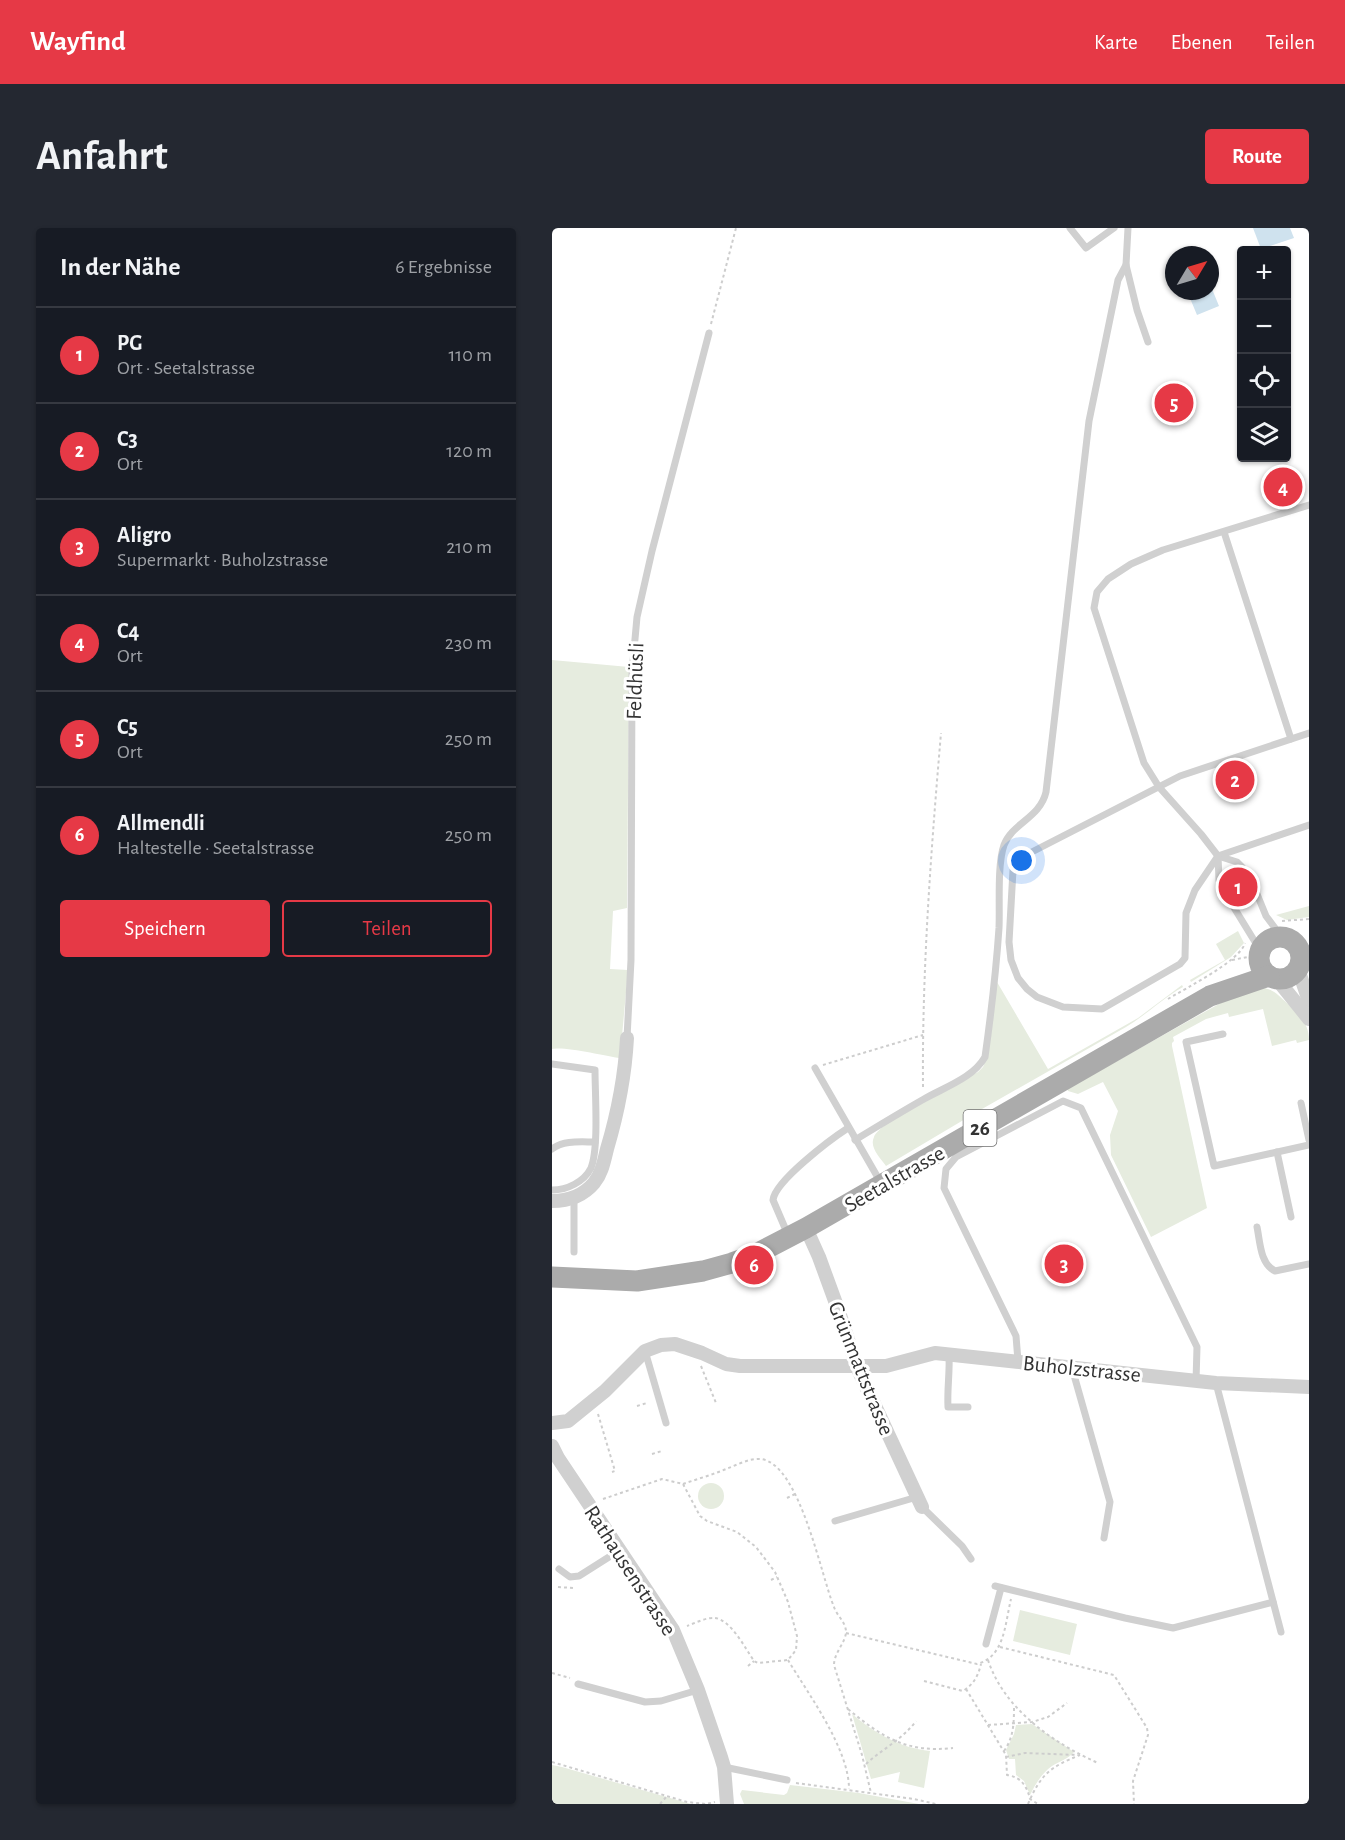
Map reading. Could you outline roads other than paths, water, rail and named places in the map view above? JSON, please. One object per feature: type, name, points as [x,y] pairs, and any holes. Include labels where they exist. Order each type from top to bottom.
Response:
[{"type":"main road","points":[[1279,933],[1294,942],[1300,950],[1302,960],[1288,977],[1272,977],[1260,965],[1257,947],[1279,933],[1309,930]]},
{"type":"main road","name":"Seetalstrasse","points":[[1210,996],[1257,947]]},
{"type":"main road","name":"Seetalstrasse","points":[[552,1277],[622,1281],[651,1280],[703,1271],[752,1256],[798,1233],[1210,996],[1272,977]]},
{"type":"street","points":[[1302,960],[1309,1001]]},
{"type":"street","points":[[1272,977],[1309,1019]]},
{"type":"street","points":[[552,1201],[574,1198],[594,1183],[600,1173],[617,1111],[625,1070],[627,1038]]},
{"type":"street","name":"Grünmattstrasse","points":[[798,1233],[819,1257],[857,1367],[919,1502]]},
{"type":"street","name":"Buholzstrasse","points":[[645,1351],[661,1345],[675,1344],[726,1364],[740,1366],[857,1367],[886,1366],[935,1353],[1216,1383],[1309,1387]]},
{"type":"street","points":[[552,1423],[568,1421],[605,1391],[645,1351]]},
{"type":"street","name":"Rathausenstrasse","points":[[552,1446],[673,1630],[698,1690],[724,1767],[727,1802]]},
{"type":"lane","points":[[1070,228],[1086,249],[1114,228]]},
{"type":"lane","points":[[1128,228],[1126,265],[1148,342]]},
{"type":"lane","points":[[855,1140],[971,1073],[980,1066],[985,1057],[994,987],[1002,857],[1007,839],[1044,802],[1089,421],[1118,280],[1126,265]]},
{"type":"lane","name":"Feldhüsli","points":[[627,1038],[631,960],[632,672],[637,617],[709,333]]},
{"type":"lane","points":[[1242,867],[1237,862],[1218,856],[1159,787],[1144,763],[1094,608],[1097,592],[1108,579],[1131,564],[1163,550],[1309,505]]},
{"type":"lane","points":[[1224,532],[1291,739]]},
{"type":"lane","points":[[1309,733],[1180,776],[1024,856],[1013,870],[1009,942],[1011,960],[1018,978],[1037,997],[1063,1007],[1102,1009],[1180,964],[1185,958],[1186,913],[1194,890],[1218,856],[1309,825]]},
{"type":"lane","points":[[1218,856],[1219,880]]},
{"type":"lane","points":[[1257,894],[1266,916],[1279,933]]},
{"type":"lane","points":[[1233,906],[1257,947]]},
{"type":"lane","points":[[1223,1034],[1186,1042],[1214,1166],[1309,1145]]},
{"type":"lane","points":[[552,1064],[594,1070],[595,1142],[594,1158],[590,1170],[582,1179],[571,1187],[552,1190]]},
{"type":"lane","points":[[815,1068],[882,1184]]},
{"type":"lane","points":[[1018,1361],[1016,1336],[944,1188],[946,1169],[956,1157],[1063,1101],[1081,1108],[1197,1347],[1196,1381]]},
{"type":"lane","points":[[1301,1103],[1309,1140]]},
{"type":"lane","points":[[798,1233],[773,1200],[774,1194],[783,1182],[828,1141],[848,1128]]},
{"type":"lane","points":[[552,1149],[567,1143],[595,1142]]},
{"type":"lane","points":[[1277,1152],[1291,1217]]},
{"type":"lane","points":[[574,1198],[574,1252]]},
{"type":"lane","points":[[1257,1227],[1264,1259],[1270,1269],[1275,1271],[1309,1264]]},
{"type":"lane","points":[[645,1351],[666,1423]]},
{"type":"lane","points":[[949,1354],[948,1407],[968,1407]]},
{"type":"lane","points":[[1072,1368],[1110,1502],[1104,1538]]},
{"type":"lane","points":[[1216,1383],[1281,1632]]},
{"type":"lane","points":[[835,1521],[919,1502],[962,1546],[971,1559]]},
{"type":"lane","points":[[559,1569],[570,1577],[579,1576],[620,1550]]},
{"type":"lane","points":[[986,1644],[998,1587],[1173,1628],[1273,1602]]},
{"type":"lane","points":[[578,1684],[645,1702],[661,1701],[698,1690]]},
{"type":"lane","points":[[724,1767],[787,1780]]},
{"type":"water","points":[[1253,228],[1290,228],[1294,238],[1270,246],[1260,246]]},
{"type":"water","points":[[1191,300],[1217,300],[1219,306],[1197,315]]},
{"type":"place","name":"C5","points":[[1174,403]]},
{"type":"place","name":"C4","points":[[1283,487]]},
{"type":"place","name":"C3","points":[[1235,780]]},
{"type":"place","name":"PG","points":[[1238,887]]},
{"type":"place","name":"Aligro","points":[[1064,1264]]},
{"type":"place","name":"Allmendli","points":[[754,1265]]}]
